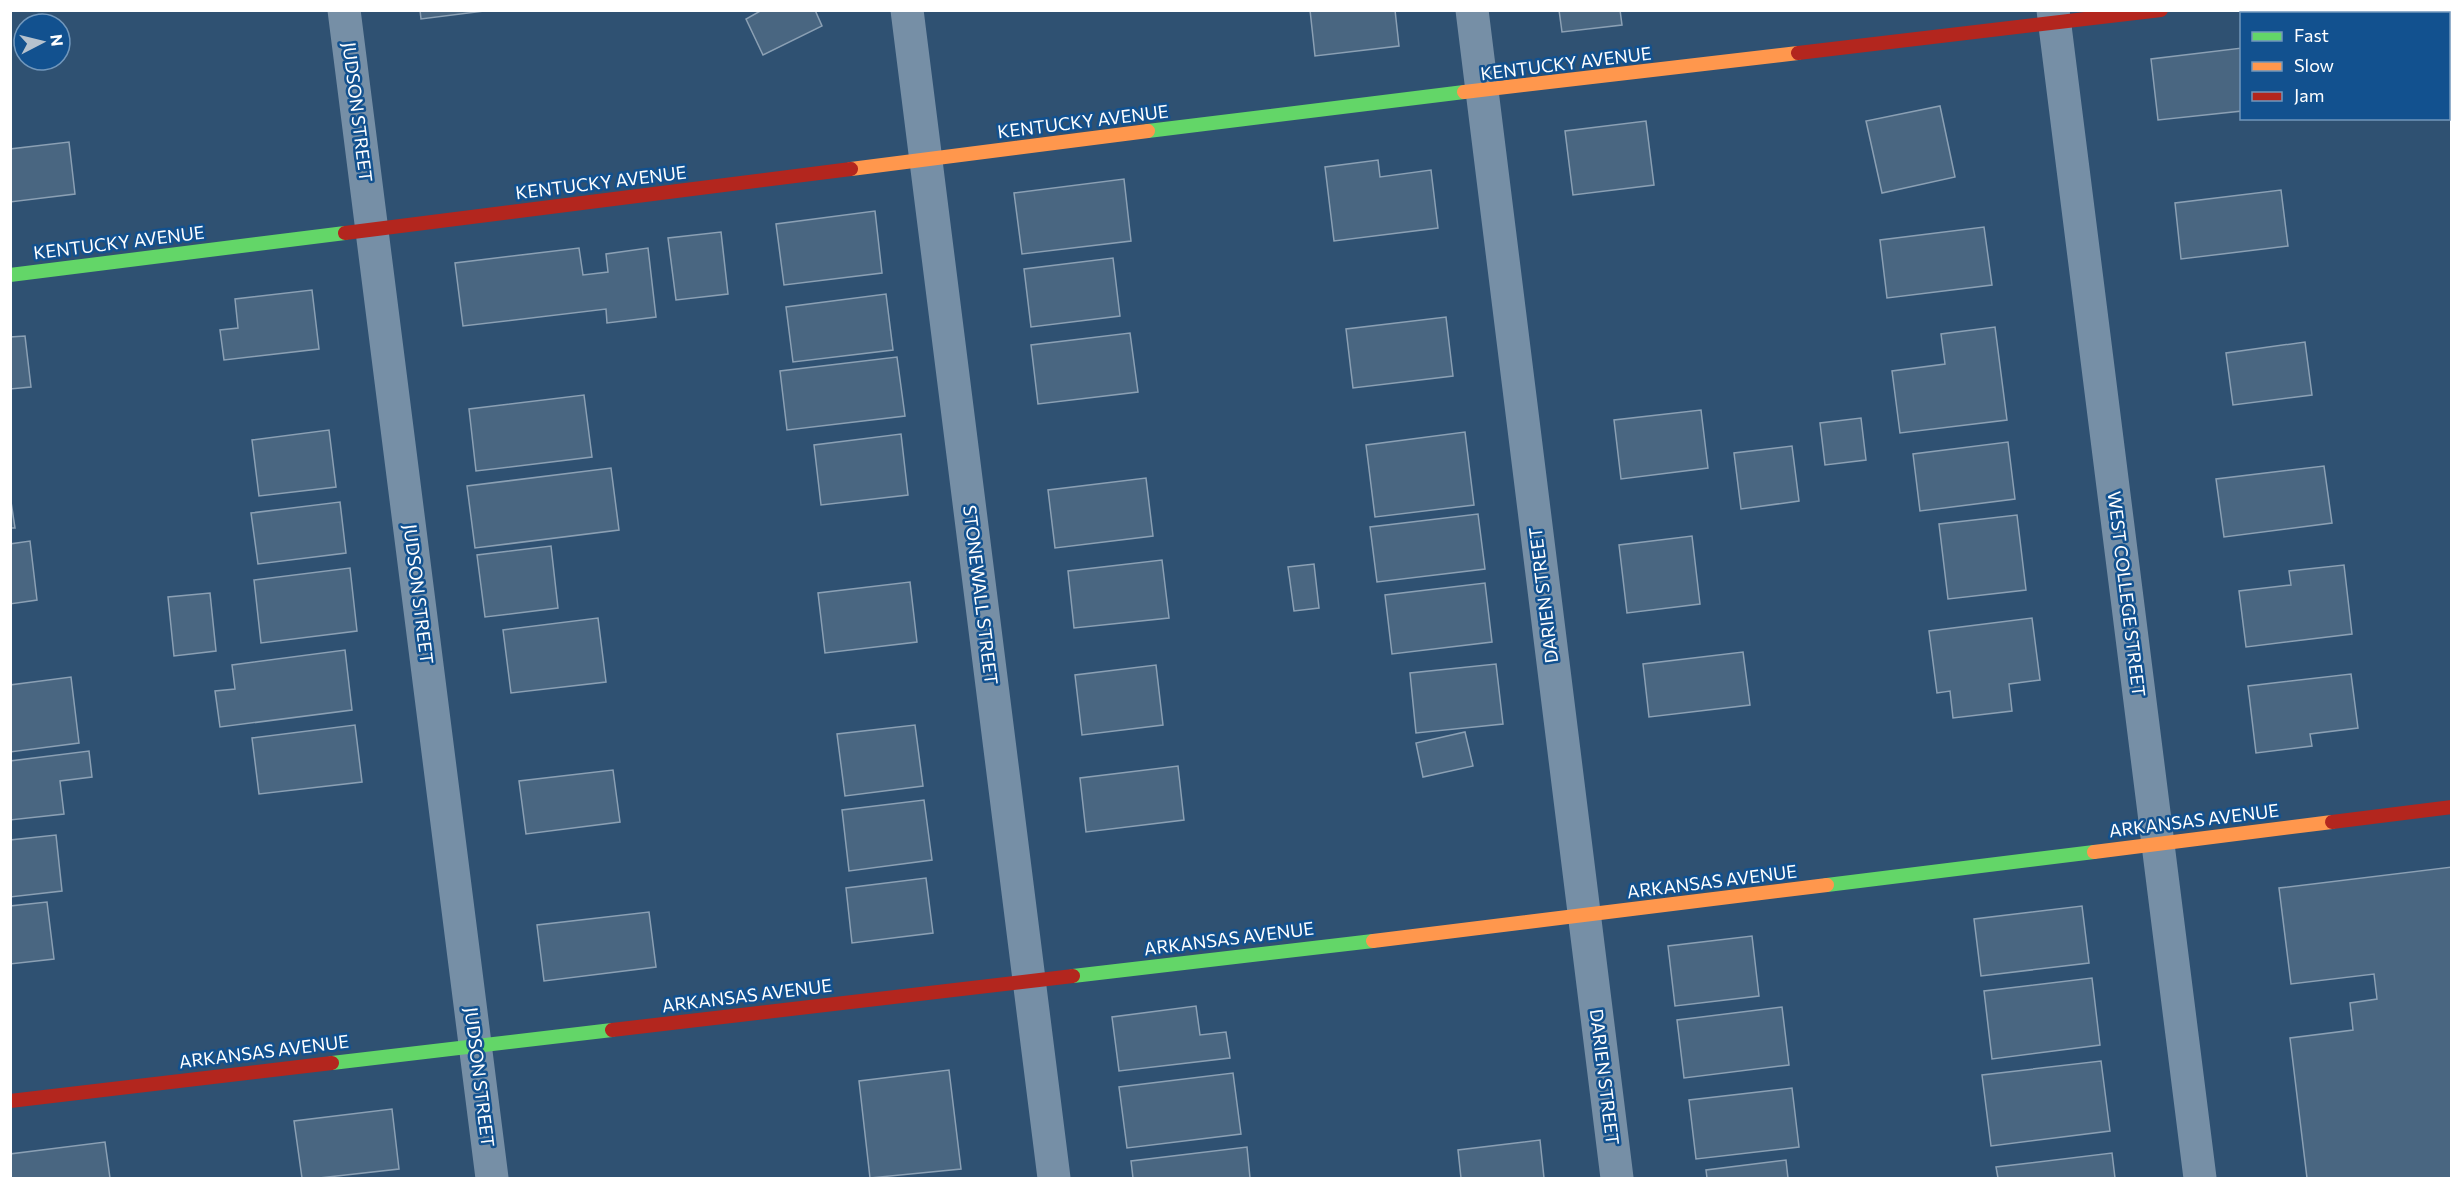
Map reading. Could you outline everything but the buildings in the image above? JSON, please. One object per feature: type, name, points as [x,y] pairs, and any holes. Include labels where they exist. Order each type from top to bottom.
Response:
[{"type":"street","name":"JUDSON STREET","points":[[344,10],[492,1179]]},
{"type":"street","name":"STONEWALL STREET","points":[[907,10],[1054,1179]]},
{"type":"street","name":"DARIEN STREET","points":[[1472,10],[1617,1179]]},
{"type":"street","name":"KENTUCKY AVENUE","points":[[10,275],[1367,104],[1482,92],[2053,17],[2161,10]]},
{"type":"street","name":"WEST COLLEGE STREET","points":[[2053,17],[2200,1179]]},
{"type":"street","name":"ARKANSAS AVENUE","points":[[10,1101],[1583,916],[2451,807]]},
{"type":"traffic: fast","points":[[1148,131],[1464,92]]},
{"type":"traffic: fast","points":[[10,275],[345,233]]},
{"type":"traffic: fast","points":[[1827,885],[2094,852]]},
{"type":"traffic: fast","points":[[1073,976],[1373,941]]},
{"type":"traffic: fast","points":[[332,1063],[612,1030]]},
{"type":"traffic: slow","points":[[1464,92],[1798,53]]},
{"type":"traffic: slow","points":[[851,169],[1148,131]]},
{"type":"traffic: slow","points":[[2094,852],[2332,822]]},
{"type":"traffic: slow","points":[[1373,941],[1827,885]]},
{"type":"traffic: jam","points":[[1798,53],[2161,10]]},
{"type":"traffic: jam","points":[[345,233],[851,169]]},
{"type":"traffic: jam","points":[[2332,822],[2452,807]]},
{"type":"traffic: jam","points":[[612,1030],[1073,976]]},
{"type":"traffic: jam","points":[[10,1101],[332,1063]]}]
